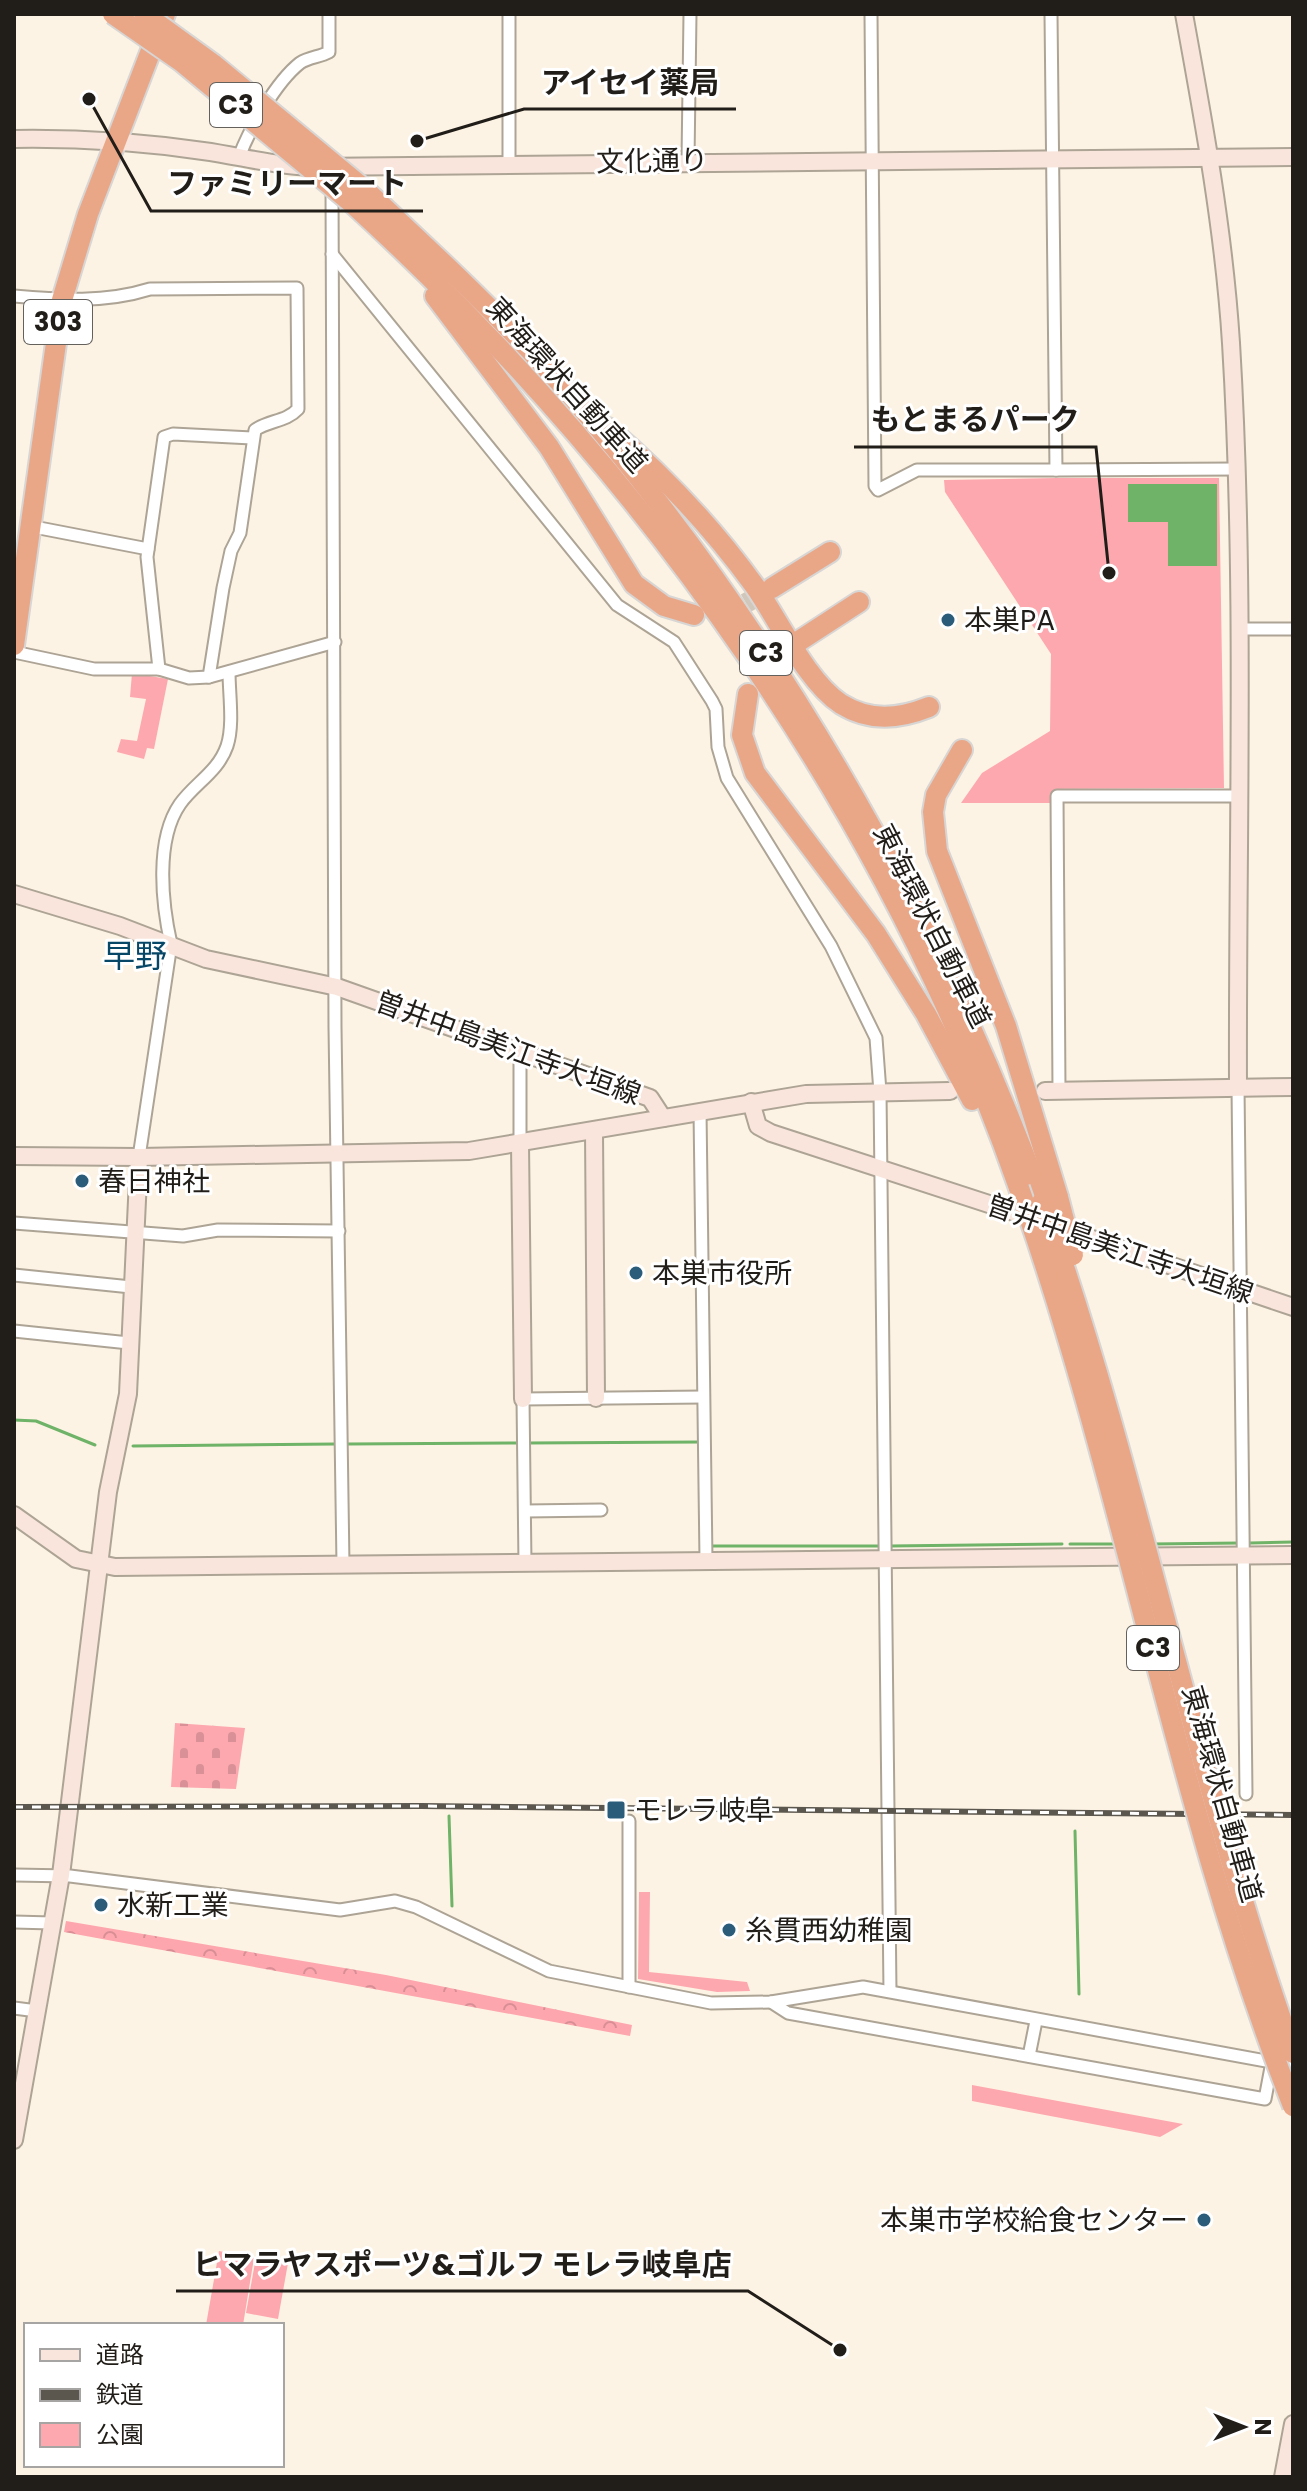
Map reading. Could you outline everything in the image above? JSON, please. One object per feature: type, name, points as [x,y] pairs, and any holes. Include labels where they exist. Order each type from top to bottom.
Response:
[{"type":"highway","name":"東海環状自動車道","points":[[113,14],[182,62],[442,262],[569,394],[685,539],[744,621],[867,817],[966,1010],[1050,1199],[1207,1781],[1293,2053]]},
{"type":"highway","name":"東海環状自動車道","points":[[144,14],[213,64],[358,196],[381,229],[478,325],[605,467],[735,638],[791,722],[897,910],[967,1058],[1019,1188],[1094,1426],[1218,1889],[1293,2106]]},
{"type":"highway","name":"303","points":[[15,635],[62,300],[88,214],[165,14]]},
{"type":"highway","points":[[381,229],[526,413],[634,584],[664,606],[694,615]]},
{"type":"highway","points":[[569,394],[656,469],[690,507],[753,584],[811,672],[839,702],[869,716],[885,718],[929,707]]},
{"type":"highway","points":[[772,588],[830,552]]},
{"type":"highway","points":[[799,641],[859,602]]},
{"type":"highway","points":[[748,694],[742,735],[755,773],[836,876],[903,975],[1019,1188]]},
{"type":"highway","points":[[962,750],[936,795],[933,812],[937,851],[1006,1026],[1050,1199]]},
{"type":"street","points":[[239,157],[249,130],[290,74],[308,59],[329,52],[329,14]]},
{"type":"street","points":[[509,14],[509,163]]},
{"type":"street","points":[[688,160],[690,14]]},
{"type":"street","points":[[871,14],[875,486],[878,490],[917,470],[1236,469]]},
{"type":"street","points":[[1051,14],[1056,470]]},
{"type":"street","points":[[1184,14],[1210,157],[1231,341],[1236,469],[1238,1290],[1245,1556],[1246,1794]]},
{"type":"street","name":"文化通り","points":[[14,139],[96,138],[239,157],[278,166],[1293,157]]},
{"type":"street","points":[[332,166],[343,1565]]},
{"type":"street","points":[[332,254],[617,605],[674,642],[716,709],[718,747],[727,778],[831,946],[876,1038],[880,1092],[890,1991]]},
{"type":"street","points":[[14,296],[62,300],[126,296],[150,289],[297,288],[298,409],[290,418],[263,424],[255,430],[252,438],[240,533],[231,551],[209,677]]},
{"type":"street","points":[[159,669],[148,549],[164,437],[173,434],[252,438]]},
{"type":"street","points":[[29,526],[148,549]]},
{"type":"street","points":[[1238,629],[1293,629]]},
{"type":"street","points":[[14,652],[94,669],[159,669],[189,678],[209,677],[335,642]]},
{"type":"street","points":[[14,2137],[20,2071],[37,2011],[61,1875],[108,1492],[124,1425],[139,1157],[171,944],[164,913],[168,833],[180,804],[216,768],[228,744],[229,672]]},
{"type":"street","points":[[1237,796],[1057,796],[1052,1090],[1293,1087]]},
{"type":"street","name":"曽井中島美江寺大垣線","points":[[14,894],[233,966],[337,987],[650,1098],[663,1118],[751,1102],[758,1126],[1293,1307]]},
{"type":"street","points":[[520,1051],[525,1564]]},
{"type":"street","points":[[751,1102],[806,1094],[950,1091]]},
{"type":"street","points":[[700,1111],[706,1560]]},
{"type":"street","points":[[14,1156],[440,1153],[520,1144],[663,1118]]},
{"type":"street","points":[[594,1131],[596,1398]]},
{"type":"street","points":[[14,1223],[183,1236],[218,1230],[339,1231]]},
{"type":"street","points":[[14,1275],[131,1287]]},
{"type":"street","points":[[14,1331],[129,1343]]},
{"type":"street","points":[[523,1399],[703,1397]]},
{"type":"street","points":[[525,1511],[601,1510]]},
{"type":"street","points":[[14,1515],[68,1554],[99,1565],[525,1564],[1293,1555]]},
{"type":"street","points":[[629,1821],[629,1987]]},
{"type":"street","points":[[14,1875],[61,1875],[340,1910],[395,1901],[416,1907],[549,1971],[711,2003],[771,2002],[863,1987],[1293,2066]]},
{"type":"street","points":[[14,1922],[52,1923]]},
{"type":"street","points":[[771,2002],[788,2013],[1265,2099],[1272,2062]]},
{"type":"street","points":[[14,2008],[37,2011]]},
{"type":"street","points":[[1029,2056],[1036,2021]]},
{"type":"street","points":[[1283,2477],[1293,2424]]},
{"type":"green space","points":[[1219,478],[1224,788],[1054,789],[1053,803],[961,803],[982,773],[1050,731],[1051,654],[945,492],[944,480]]},
{"type":"green space","points":[[132,673],[168,679],[154,749],[147,748],[144,759],[117,752],[121,739],[137,741],[146,699],[130,697]]},
{"type":"green space","points":[[175,1723],[245,1728],[236,1789],[171,1787]]},
{"type":"green space","points":[[639,1892],[650,1892],[649,1972],[747,1982],[750,1991],[717,1992],[638,1979]]},
{"type":"green space","points":[[66,1921],[386,1975],[632,2025],[630,2036],[64,1932]]},
{"type":"green space","points":[[972,2085],[1183,2124],[1160,2137],[972,2101]]},
{"type":"green space","points":[[219,2251],[254,2258],[243,2323],[206,2323]]},
{"type":"green space","points":[[256,2257],[288,2263],[278,2319],[246,2313]]},
{"type":"shaded area","points":[[1128,484],[1217,484],[1217,566],[1168,566],[1168,522],[1128,522]]},
{"type":"waterway","points":[[14,1420],[36,1421],[95,1445]]},
{"type":"waterway","points":[[528,1443],[700,1442]]},
{"type":"waterway","points":[[348,1444],[519,1443]]},
{"type":"waterway","points":[[133,1446],[335,1444]]},
{"type":"waterway","points":[[1250,1543],[1293,1542]]},
{"type":"waterway","points":[[1152,1544],[1240,1543]]},
{"type":"waterway","points":[[890,1546],[1062,1544]]},
{"type":"waterway","points":[[1070,1544],[1116,1544]]},
{"type":"waterway","points":[[711,1546],[878,1546]]},
{"type":"waterway","points":[[449,1816],[452,1906]]},
{"type":"waterway","points":[[1075,1831],[1079,1994]]},
{"type":"tunnel","points":[[718,614],[739,607],[772,588]]},
{"type":"railway","points":[[14,1807],[421,1806],[1293,1815]]},
{"type":"place","name":"ファミリーマート","points":[[89,99]]},
{"type":"place","name":"アイセイ薬局","points":[[417,141]]},
{"type":"place","name":"もとまるパーク","points":[[1109,573]]},
{"type":"place","name":"本巣PA","points":[[948,620]]},
{"type":"place","name":"春日神社","points":[[82,1181]]},
{"type":"place","name":"本巣市役所","points":[[636,1273]]},
{"type":"place","name":"モレラ岐阜","points":[[616,1810]]},
{"type":"place","name":"水新工業","points":[[101,1905]]},
{"type":"place","name":"糸貫西幼稚園","points":[[729,1930]]},
{"type":"place","name":"本巣市学校給食センター","points":[[1204,2220]]},
{"type":"place","name":"ヒマラヤスポーツ&ゴルフ モレラ岐阜店","points":[[840,2350]]},
{"type":"district","name":"早野","points":[[135,955]]}]
